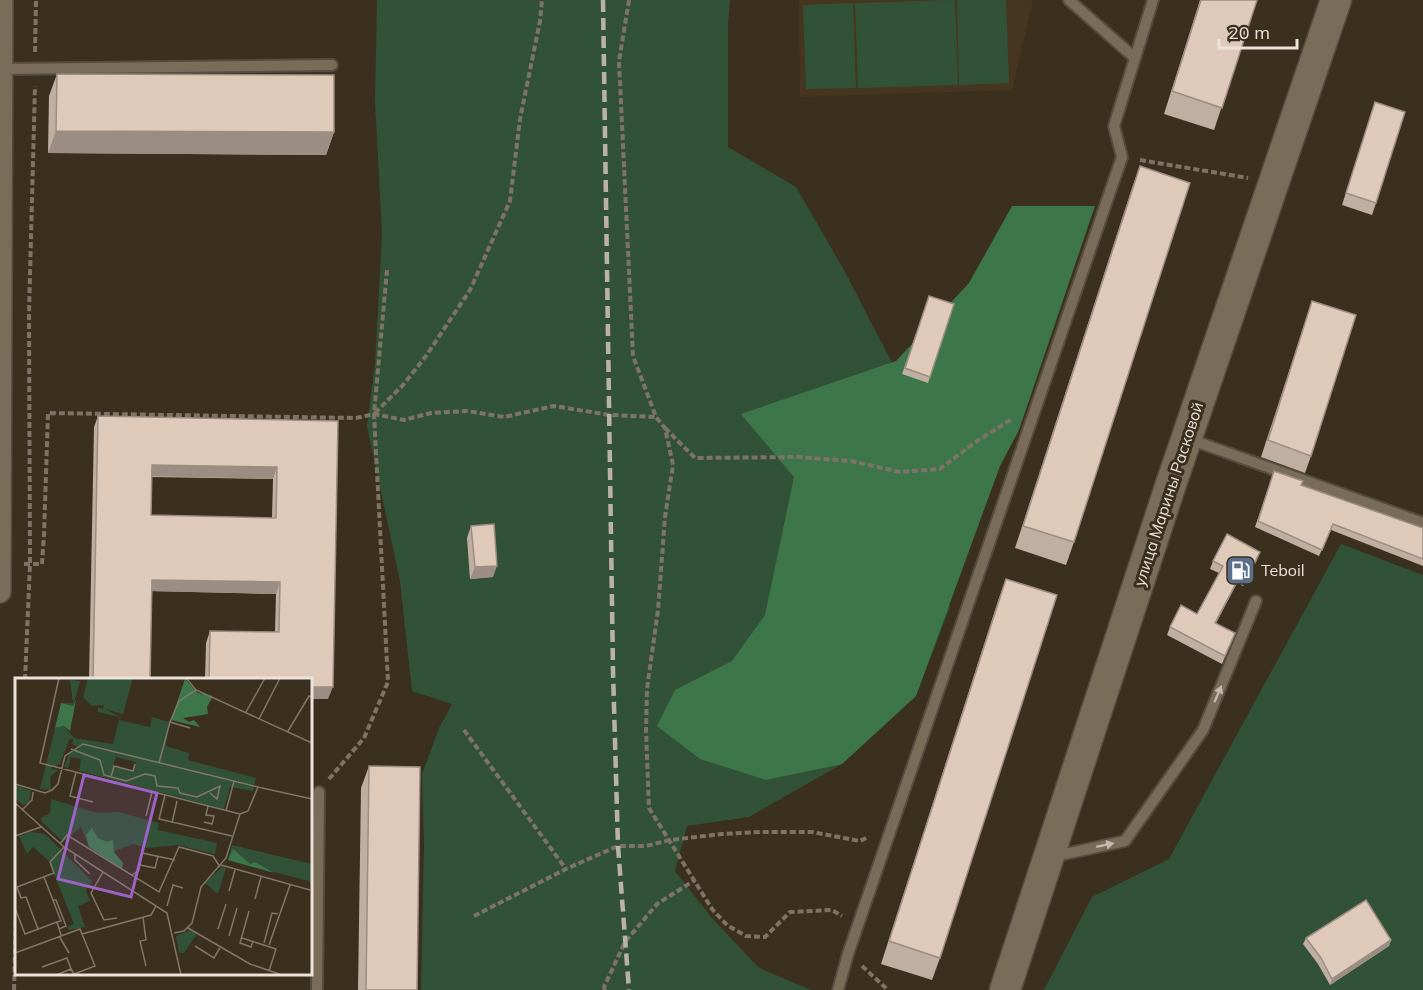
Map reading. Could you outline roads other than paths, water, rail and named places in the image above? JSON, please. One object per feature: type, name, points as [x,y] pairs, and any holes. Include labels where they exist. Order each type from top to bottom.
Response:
[{"type":"main road","name":"улица Марины Расковой","points":[[1005,990],[1186,438],[1336,0]]},
{"type":"street","points":[[0,592],[2,0]]},
{"type":"lane","points":[[1069,0],[1134,58]]},
{"type":"lane","points":[[838,990],[848,954],[1122,157],[1114,126],[1153,0]]},
{"type":"lane","points":[[3,69],[332,65]]},
{"type":"lane","points":[[1186,438],[1423,523]]},
{"type":"lane","points":[[1048,857],[1125,841],[1203,730],[1256,601]]},
{"type":"lane","points":[[317,990],[319,792]]},
{"type":"railway","points":[[603,0],[613,671],[618,846],[629,990]]},
{"type":"place","name":"Teboil","points":[[1240,570]]}]
